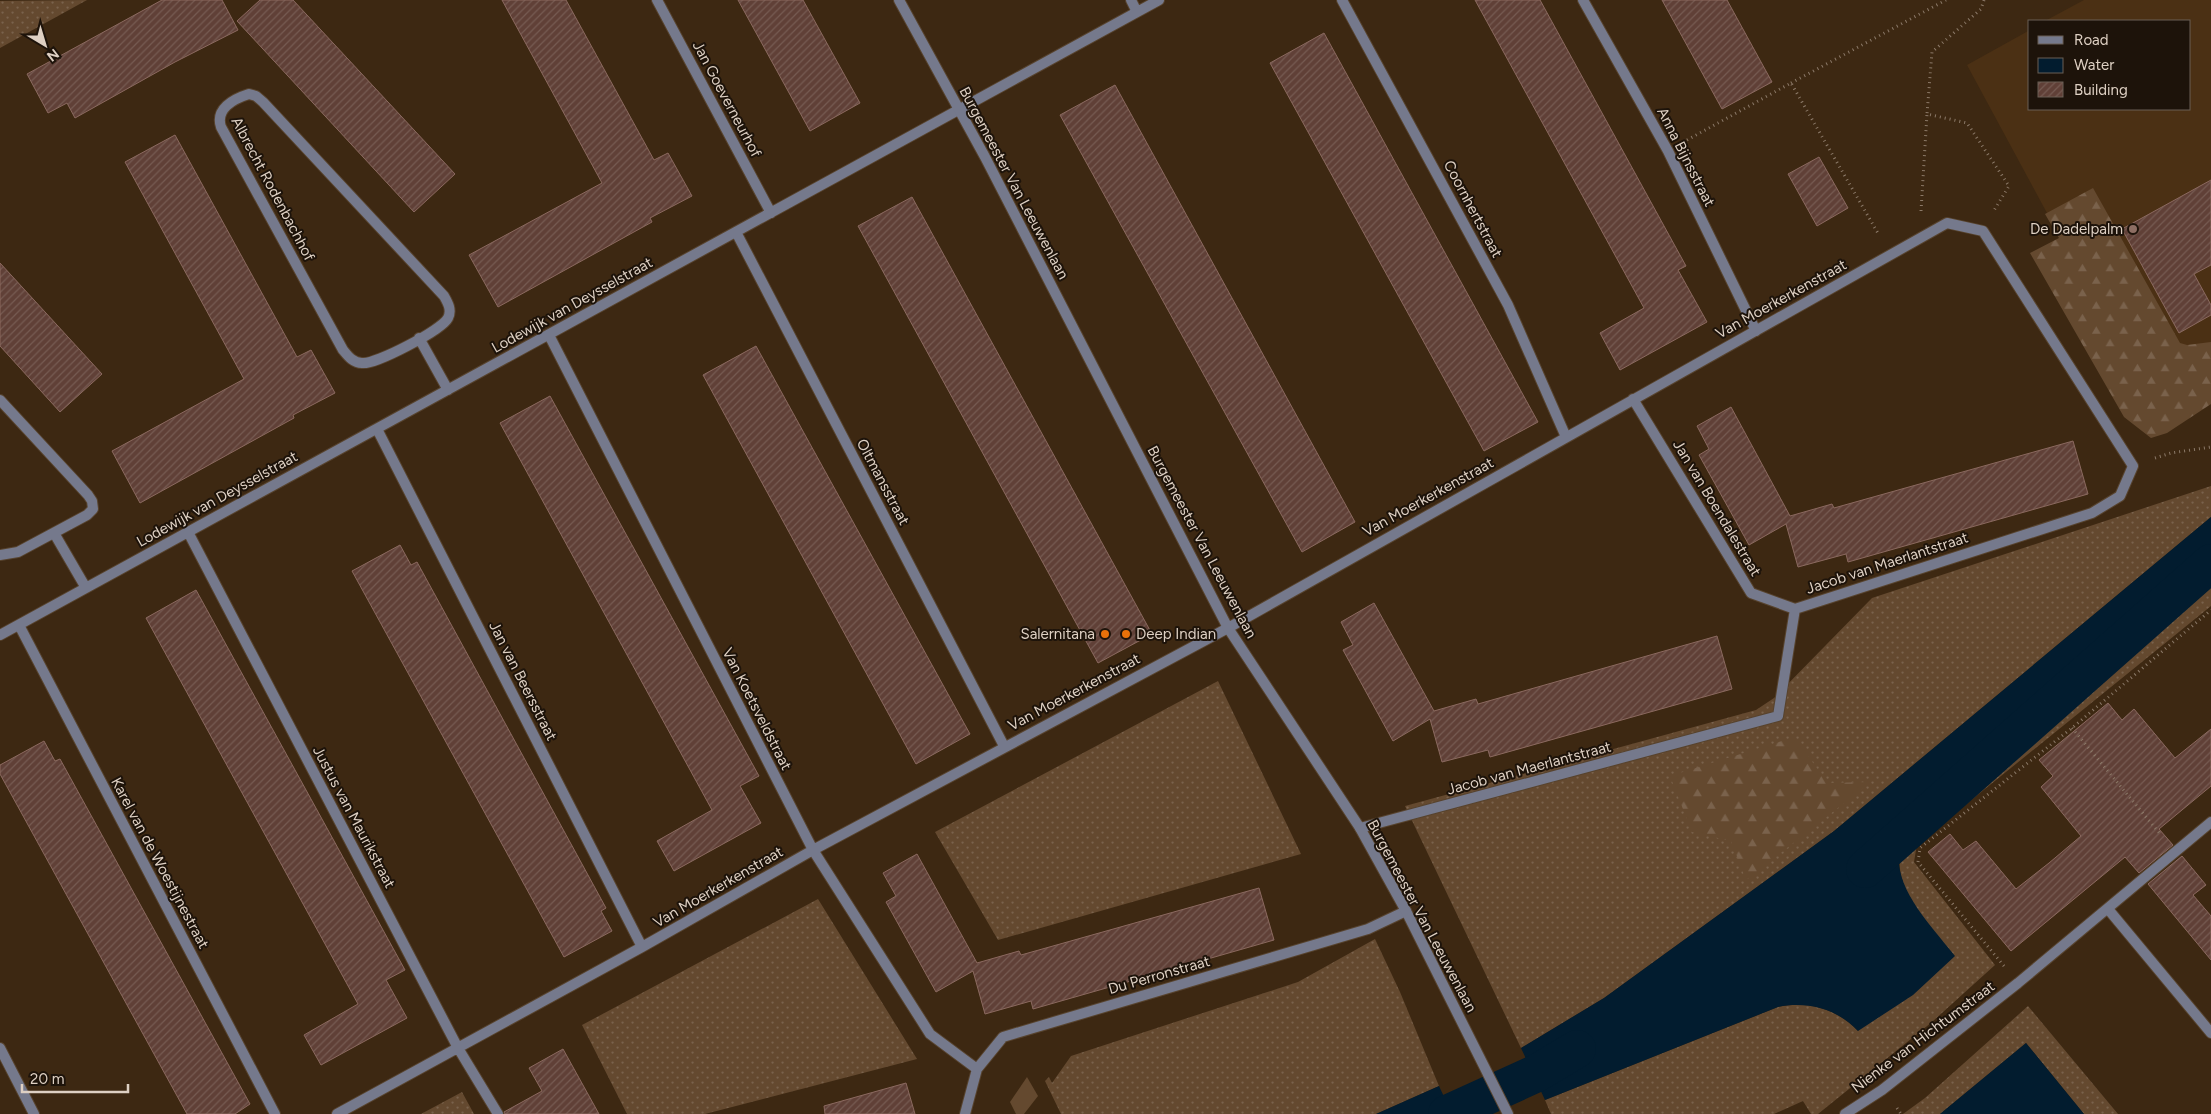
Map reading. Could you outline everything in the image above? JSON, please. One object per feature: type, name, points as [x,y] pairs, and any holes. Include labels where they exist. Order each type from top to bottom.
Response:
[{"type":"street","name":"Jan Goeverneurhof","points":[[657,0],[771,213]]},
{"type":"street","name":"Burgemeester Van Leeuwenlaan","points":[[899,0],[959,110],[1228,628],[1360,828],[1406,911],[1508,1114]]},
{"type":"street","points":[[1130,0],[1137,12]]},
{"type":"street","name":"Lodewijk van Deysselstraat","points":[[0,635],[1159,0]]},
{"type":"street","name":"Coornhertstraat","points":[[1342,0],[1508,305],[1566,437]]},
{"type":"street","name":"Anna Bijnsstraat","points":[[1583,0],[1668,151],[1756,331]]},
{"type":"street","name":"Albrecht Rodenbachhof","points":[[248,94],[256,96],[444,296],[448,304],[448,318],[438,327],[418,338],[377,360],[362,364],[353,360],[343,350],[221,127],[218,120],[220,114],[231,102],[248,94]]},
{"type":"street","name":"Van Moerkerkenstraat","points":[[336,1114],[642,947],[813,850],[1004,746],[1228,628],[1947,223],[1982,230]]},
{"type":"street","points":[[1982,230],[2133,466]]},
{"type":"street","name":"Oltmansstraat","points":[[736,232],[1004,746]]},
{"type":"street","name":"Van Koetsveldstraat","points":[[548,335],[813,850],[930,1034],[977,1069]]},
{"type":"street","points":[[418,338],[448,390]]},
{"type":"street","name":"Jan van Boendalestraat","points":[[1633,399],[1751,593],[1795,609]]},
{"type":"street","points":[[0,400],[92,501],[93,508],[86,515],[18,552],[0,555]]},
{"type":"street","name":"Jan van Beersstraat","points":[[377,429],[642,947]]},
{"type":"street","name":"Jacob van Maerlantstraat","points":[[1360,828],[1778,716],[1795,609],[2092,513],[2120,496],[2133,466]]},
{"type":"street","name":"Justus van Maurikstraat","points":[[188,532],[458,1048],[498,1114]]},
{"type":"street","points":[[54,533],[86,588]]},
{"type":"street","name":"Karel van de Woestijnestraat","points":[[19,625],[275,1114]]},
{"type":"street","name":"Nienke van Hichtumstraat","points":[[1844,1114],[1882,1090],[2018,983],[2211,822]]},
{"type":"street","points":[[2108,908],[2211,1033]]},
{"type":"street","name":"Du Perronstraat","points":[[965,1114],[977,1069],[1003,1037],[1368,929],[1406,911]]},
{"type":"street","points":[[0,1048],[34,1114]]},
{"type":"path","points":[[1668,151],[1946,0]]},
{"type":"path","points":[[1920,218],[1932,52],[1980,10],[1984,0]]},
{"type":"path","points":[[1791,83],[1881,237],[1877,262]]},
{"type":"path","points":[[1927,114],[1967,123],[2010,186],[1982,230]]},
{"type":"path","points":[[2133,466],[2171,453],[2211,447]]},
{"type":"path","points":[[2174,852],[2072,728],[2211,610]]},
{"type":"path","name":"Nienke van Hichtumstraat","points":[[2018,983],[1918,862],[1920,848],[2072,728]]},
{"type":"shaded area","name":"De Dadelpalm","points":[[2084,0],[2211,0],[2211,365],[2121,350],[1967,65],[2028,31],[2028,110],[2191,110],[2191,20],[2047,20]]},
{"type":"green space","points":[[87,0],[0,48],[0,1]]},
{"type":"green space","points":[[2093,188],[2180,343],[2187,345],[2211,342],[2211,404],[2167,433],[2151,438],[2124,417],[2030,253],[2059,238],[2045,214]]},
{"type":"green space","points":[[2211,486],[2211,517],[1834,831],[1604,998],[1521,1048],[1405,806],[1756,710],[1774,698],[1872,598]]},
{"type":"green space","points":[[2211,567],[2211,606],[1917,844],[1914,862],[1995,965],[1932,1022],[1818,1114],[1811,1114],[1803,1101],[1774,1114],[1551,1114],[1545,1100],[1778,1007],[1800,1005],[1821,1008],[1841,1017],[1858,1031],[1916,907],[1903,883],[1900,872],[1900,860],[1904,837],[1916,813]]},
{"type":"green space","points":[[1218,681],[1301,854],[998,940],[935,832]]},
{"type":"green space","points":[[1795,737],[1827,783],[1871,782],[1746,880],[1731,841],[1692,832],[1670,776]]},
{"type":"green space","points":[[818,899],[917,1059],[705,1114],[627,1114],[582,1025]]},
{"type":"green space","points":[[1375,939],[1400,992],[1439,1086],[1376,1114],[1061,1114],[1045,1081],[1049,1077],[1052,1083],[1071,1056],[1298,982]]},
{"type":"green space","points":[[2028,1006],[2118,1114],[2084,1114],[2026,1043],[1940,1114],[1903,1114],[1925,1098]]},
{"type":"green space","points":[[1027,1077],[1038,1096],[1024,1114],[1016,1114],[1010,1102]]},
{"type":"green space","points":[[462,1092],[474,1114],[421,1114]]},
{"type":"water","points":[[2211,517],[2211,567],[1927,802],[1909,824],[1900,844],[1899,863],[1904,882],[1913,901],[1925,919],[1955,956],[1913,995],[1858,1031],[1850,1023],[1832,1012],[1811,1006],[1789,1005],[1778,1007],[1545,1100],[1521,1048],[1604,998],[1834,831]]},
{"type":"water","points":[[2026,1043],[2084,1114],[1940,1114]]},
{"type":"water","points":[[1439,1086],[1452,1114],[1376,1114]]},
{"type":"building","points":[[162,0],[222,0],[238,30],[175,62],[75,118],[67,103],[48,113],[27,74]]},
{"type":"building","points":[[260,0],[293,0],[455,174],[414,212],[237,21]]},
{"type":"building","points":[[502,0],[566,0],[654,160],[668,153],[692,196],[650,218],[652,222],[498,307],[469,255],[602,183]]},
{"type":"building","points":[[738,0],[803,0],[860,103],[810,131]]},
{"type":"building","points":[[1475,0],[1540,0],[1686,266],[1678,270],[1707,322],[1620,370],[1600,333],[1644,308]]},
{"type":"building","points":[[1662,0],[1727,0],[1772,82],[1722,109]]},
{"type":"building","points":[[1324,33],[1538,422],[1484,451],[1270,63]]},
{"type":"building","points":[[1115,85],[1355,522],[1302,552],[1060,115]]},
{"type":"building","points":[[175,135],[297,357],[311,350],[335,393],[293,415],[294,418],[140,503],[112,451],[244,379],[125,162]]},
{"type":"building","points":[[1819,157],[1848,208],[1817,226],[1788,174]]},
{"type":"building","points":[[2211,180],[2211,265],[2194,274],[2211,305],[2211,315],[2179,333],[2122,229]]},
{"type":"building","points":[[912,197],[1152,634],[1098,663],[858,226]]},
{"type":"building","points":[[0,263],[102,374],[60,412],[0,346]]},
{"type":"building","points":[[756,346],[970,734],[916,764],[703,375]]},
{"type":"building","points":[[550,396],[759,776],[740,786],[761,823],[674,871],[657,841],[712,810],[500,423]]},
{"type":"building","points":[[1731,407],[1790,516],[1832,504],[1834,508],[2073,441],[2088,494],[1848,562],[1846,554],[1798,567],[1786,524],[1749,545],[1699,455],[1709,449],[1697,426]]},
{"type":"building","points":[[400,545],[411,565],[417,562],[606,908],[601,911],[612,931],[564,957],[352,571]]},
{"type":"building","points":[[196,590],[405,970],[386,980],[407,1018],[321,1065],[304,1035],[358,1004],[146,618]]},
{"type":"building","points":[[1374,603],[1434,711],[1476,699],[1478,704],[1717,636],[1732,689],[1490,757],[1488,750],[1442,762],[1430,719],[1393,741],[1343,650],[1353,645],[1341,622]]},
{"type":"building","points":[[2108,703],[2122,720],[2134,709],[2175,758],[2211,729],[2211,786],[2159,829],[2173,845],[2139,873],[2125,857],[2011,951],[1928,852],[1950,834],[1963,850],[1976,841],[2016,889],[2049,863],[2081,836],[2041,787],[2053,776],[2039,760]]},
{"type":"building","points":[[44,741],[55,761],[60,759],[250,1104],[235,1114],[187,1114],[0,774],[0,765]]},
{"type":"building","points":[[917,854],[977,963],[1019,951],[1021,955],[1259,888],[1274,940],[1033,1009],[1031,1001],[985,1014],[973,971],[936,992],[886,902],[896,896],[883,873]]},
{"type":"building","points":[[2182,856],[2206,885],[2193,895],[2211,916],[2211,960],[2148,884]]},
{"type":"building","points":[[563,1049],[599,1114],[505,1114],[504,1112],[542,1091],[529,1068]]},
{"type":"building","points":[[906,1083],[915,1114],[825,1114],[824,1106]]},
{"type":"waterway","points":[[1865,869],[2211,563]]},
{"type":"waterway","points":[[1447,1114],[1537,1073],[1577,1049]]},
{"type":"place","name":"De Dadelpalm","points":[[2133,229]]},
{"type":"place","name":"Salernitana","points":[[1105,634]]},
{"type":"place","name":"Deep Indian","points":[[1126,634]]}]
